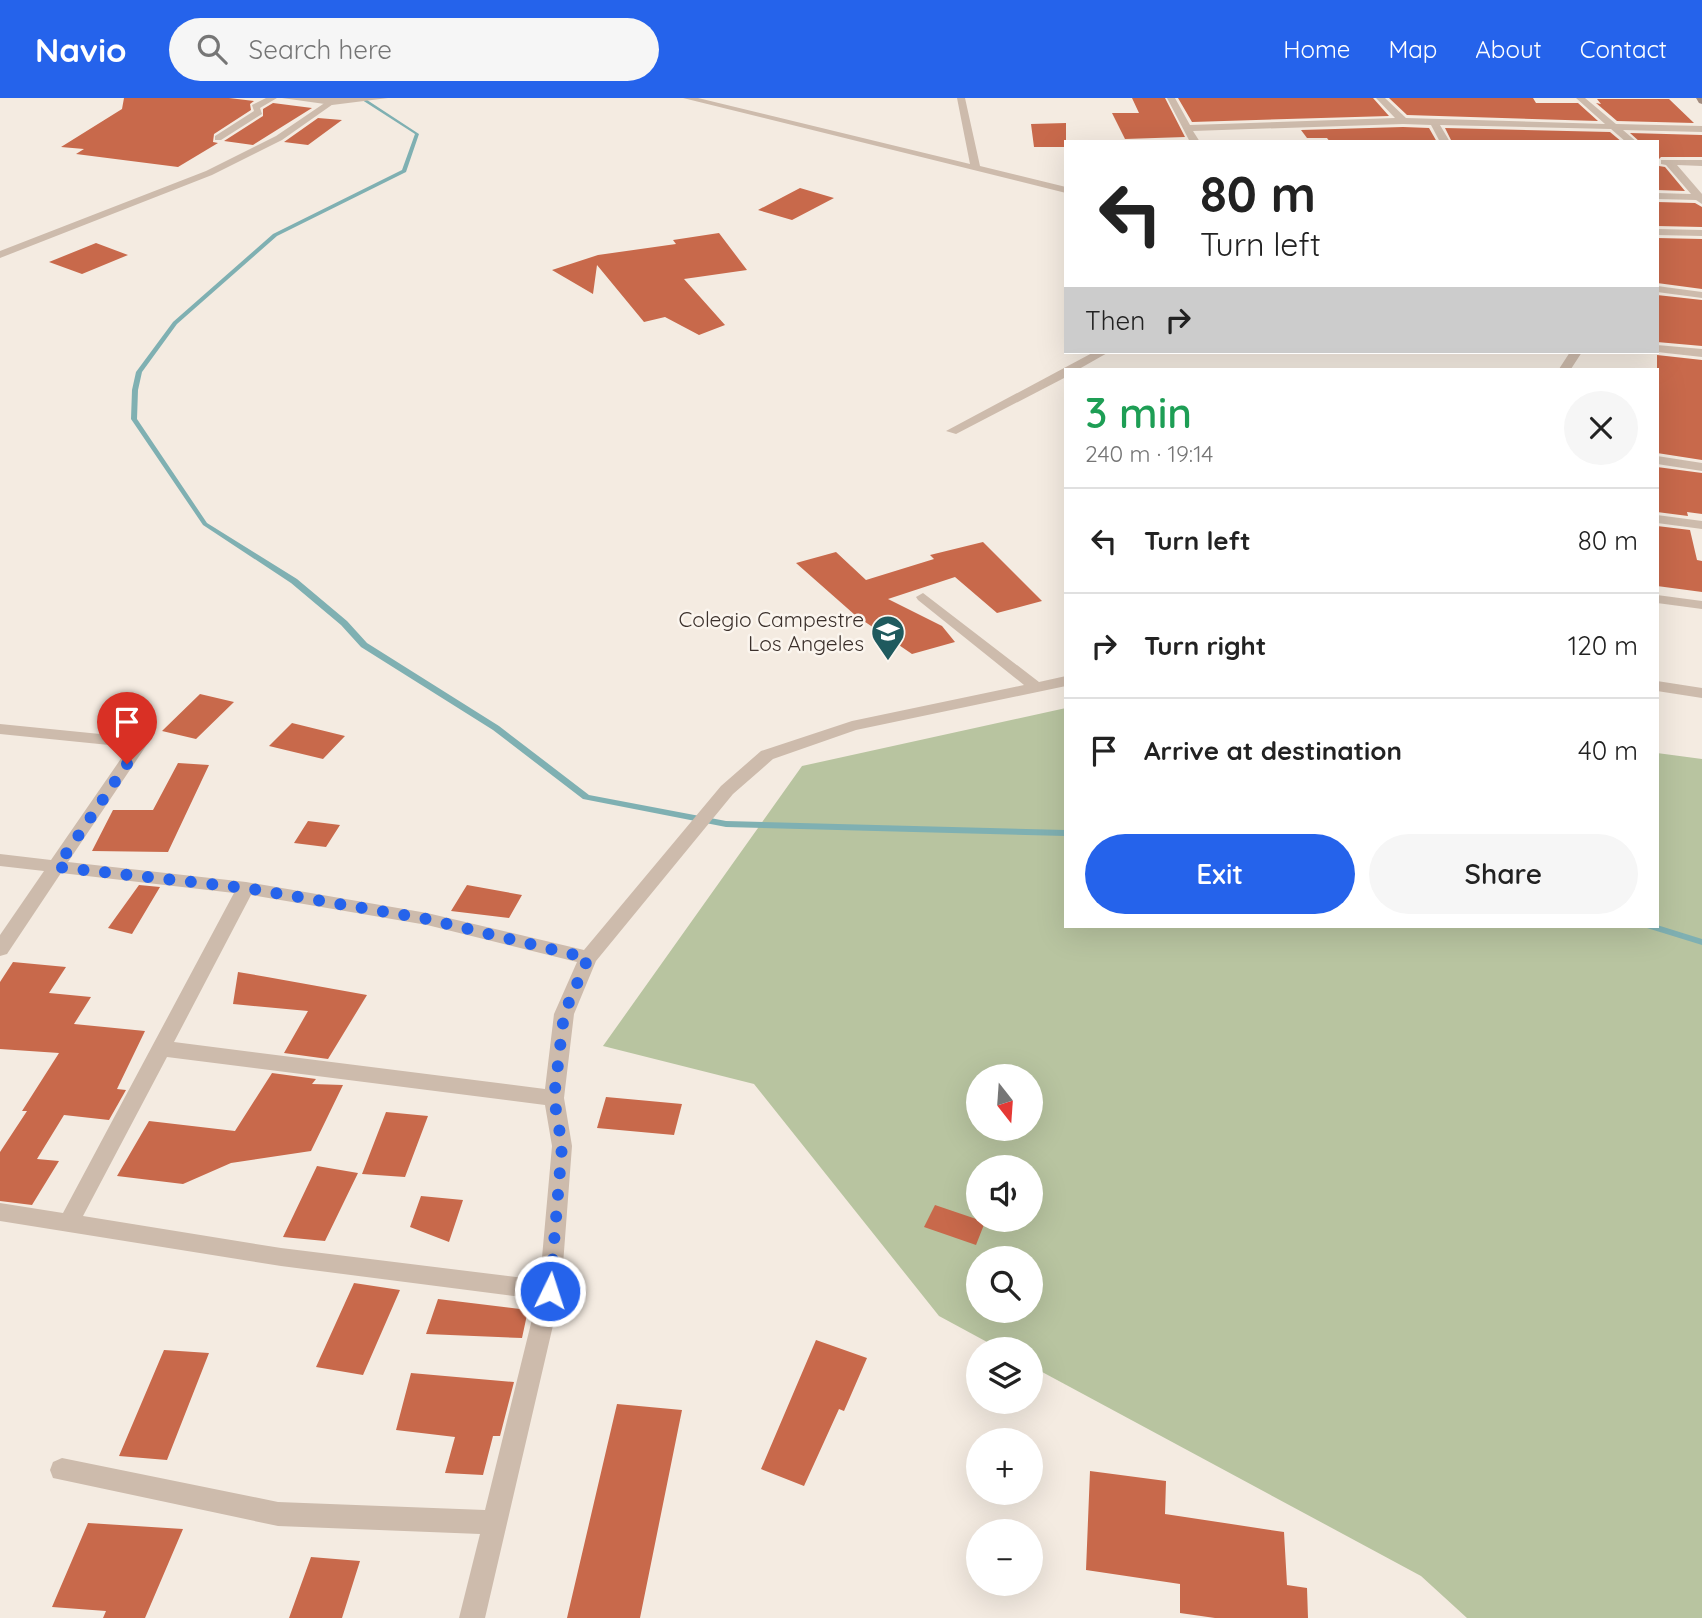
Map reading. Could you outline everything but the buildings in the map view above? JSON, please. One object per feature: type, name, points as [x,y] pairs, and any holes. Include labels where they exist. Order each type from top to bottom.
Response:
[{"type":"street","points":[[218,138],[259,112],[256,107],[273,98]]},
{"type":"street","points":[[286,98],[332,102],[384,98]]},
{"type":"street","points":[[687,98],[1064,190]]},
{"type":"street","points":[[961,98],[976,168]]},
{"type":"street","points":[[1171,98],[1194,140]]},
{"type":"street","points":[[1380,98],[1403,121]]},
{"type":"street","points":[[1580,98],[1630,140]]},
{"type":"street","points":[[0,255],[209,173],[279,138],[332,102]]},
{"type":"street","points":[[1188,128],[1403,121],[1702,129]]},
{"type":"street","points":[[1434,122],[1444,140]]},
{"type":"street","points":[[1663,162],[1702,163]]},
{"type":"street","points":[[1663,162],[1701,198]]},
{"type":"street","points":[[1659,196],[1701,198]]},
{"type":"street","points":[[1659,232],[1702,233]]},
{"type":"street","points":[[1659,289],[1702,295]]},
{"type":"street","points":[[1659,348],[1702,353]]},
{"type":"street","points":[[1072,368],[1099,354]]},
{"type":"street","points":[[952,431],[1064,372]]},
{"type":"street","points":[[1659,460],[1702,467]]},
{"type":"street","points":[[1659,519],[1702,525]]},
{"type":"street","points":[[923,597],[1037,687]]},
{"type":"street","points":[[1659,599],[1702,605]]},
{"type":"street","points":[[472,1618],[550,1291],[562,1146],[554,1098],[564,1014],[588,958],[727,790],[767,755],[852,726],[1064,681]]},
{"type":"street","points":[[1659,686],[1702,693]]},
{"type":"street","points":[[0,729],[140,743],[0,949]]},
{"type":"street","points":[[0,860],[246,888],[427,919],[588,958]]},
{"type":"street","points":[[68,1224],[246,888]]},
{"type":"street","points":[[159,1048],[554,1098]]},
{"type":"street","points":[[0,1212],[281,1257],[550,1291]]},
{"type":"street","points":[[62,1470],[278,1514],[494,1522]]},
{"type":"green space","points":[[1064,708],[1064,928],[1659,928],[1659,753],[1702,759],[1702,1618],[1467,1618],[1421,1576],[1043,1372],[1043,1337],[978,1337],[939,1316],[754,1084],[603,1046],[802,766]]},
{"type":"waterway","points":[[361,98],[417,134],[404,171],[275,235],[175,323],[139,372],[134,419],[205,524],[294,581],[344,623],[364,645],[496,728],[586,797],[726,824],[1064,833]]},
{"type":"waterway","points":[[1656,928],[1702,942]]},
{"type":"place","name":"Colegio Campestre Los Angeles","points":[[888,662]]},
{"type":"route","points":[[127,764],[57,867],[246,888],[427,919],[588,958],[564,1014],[554,1098],[562,1146],[550,1291]]}]
